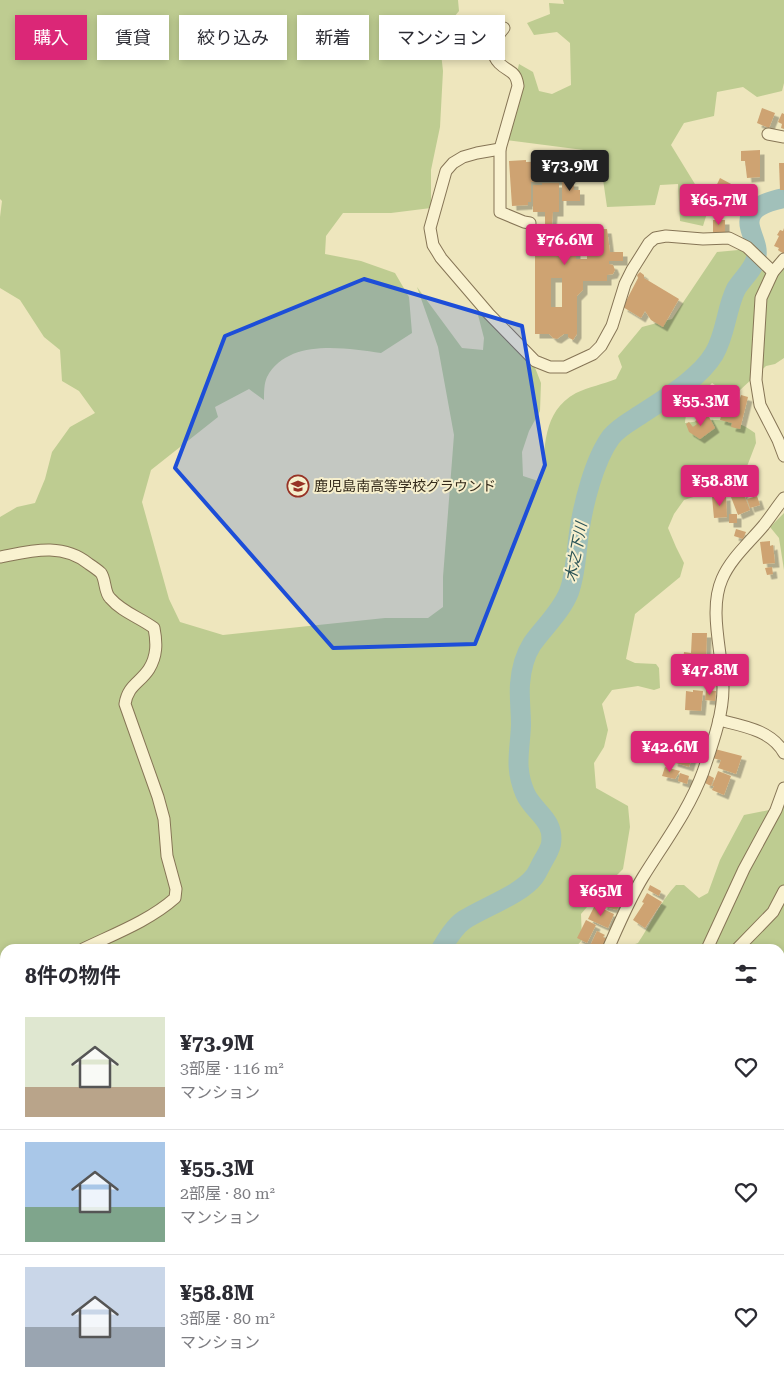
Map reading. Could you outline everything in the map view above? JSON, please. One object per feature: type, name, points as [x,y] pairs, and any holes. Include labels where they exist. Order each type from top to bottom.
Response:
[{"type":"street","points":[[497,60],[498,63],[514,73],[518,86],[500,148],[500,212],[530,223]]},
{"type":"street","points":[[768,134],[784,137]]},
{"type":"street","points":[[500,148],[463,157],[453,163],[446,171],[430,228],[431,236],[433,245],[441,258],[489,314],[535,361],[550,366],[565,367],[592,354],[601,346],[612,326],[625,284],[648,244],[655,238],[666,236],[703,239],[729,238],[747,247],[771,270]]},
{"type":"street","points":[[784,259],[771,270],[761,298],[756,380],[760,405],[784,456]]},
{"type":"street","points":[[610,944],[628,903],[693,797],[719,720],[723,700],[723,686],[717,628],[717,596],[722,579],[730,564],[782,502]]},
{"type":"street","points":[[0,557],[43,549],[67,551],[85,560],[101,574],[108,596],[122,610],[140,617],[154,628],[157,643],[155,655],[148,670],[126,694],[125,704],[164,819],[168,856],[176,889],[175,898],[164,908],[93,944]]},
{"type":"street","points":[[719,720],[769,736],[779,744],[784,753]]},
{"type":"street","points":[[710,944],[744,869],[776,810],[784,788]]},
{"type":"street","points":[[742,944],[773,912],[784,890]]},
{"type":"highlighted area","points":[[364,279],[522,326],[545,465],[475,644],[333,648],[175,468],[225,336]]},
{"type":"green space","points":[[0,0],[458,0],[459,11],[456,15],[379,15],[379,60],[442,60],[443,71],[440,127],[431,170],[431,208],[391,213],[343,213],[326,236],[325,254],[361,261],[395,273],[409,297],[412,333],[381,353],[351,349],[318,348],[289,356],[276,365],[267,377],[264,400],[249,389],[215,407],[218,417],[151,470],[142,502],[169,599],[180,622],[223,635],[385,618],[428,618],[443,607],[443,577],[454,435],[438,347],[417,287],[462,348],[483,350],[484,338],[477,311],[478,306],[534,365],[541,383],[540,411],[529,431],[522,452],[523,476],[541,482],[547,432],[556,410],[576,393],[616,379],[622,367],[618,356],[642,327],[672,319],[717,252],[749,249],[770,270],[784,262],[784,358],[775,364],[766,366],[739,391],[725,392],[712,383],[691,406],[686,417],[685,423],[722,420],[739,424],[755,433],[756,443],[741,482],[684,500],[674,514],[668,528],[684,563],[680,577],[635,614],[626,659],[635,663],[656,664],[659,668],[660,688],[654,690],[638,686],[612,690],[602,704],[608,730],[604,747],[594,763],[596,788],[628,806],[630,827],[623,869],[581,914],[582,940],[578,944],[0,944],[0,517],[17,507],[35,503],[45,479],[52,452],[70,427],[95,413],[79,391],[62,381],[60,350],[44,337],[20,300],[0,288],[0,217],[2,201],[0,199]]},
{"type":"green space","points":[[563,0],[784,0],[784,83],[782,91],[757,97],[743,87],[717,92],[714,116],[684,123],[671,145],[709,207],[703,226],[680,221],[678,184],[660,185],[655,205],[607,207],[599,152],[507,140],[509,107],[519,64],[533,72],[539,91],[552,94],[571,85],[570,43],[557,32],[534,35],[527,23],[550,14],[549,3],[564,4]]},
{"type":"green space","points":[[784,513],[784,570],[779,538],[770,527]]},
{"type":"green space","points":[[784,803],[784,944],[635,944],[638,943],[660,906],[676,885],[684,885],[699,898],[708,893],[720,860],[744,815],[779,808]]},
{"type":"building","points":[[762,108],[775,113],[769,128],[757,123]]},
{"type":"building","points":[[782,113],[784,114],[784,129],[781,128],[782,124],[778,122]]},
{"type":"building","points":[[760,150],[760,177],[747,178],[745,161],[741,161],[741,151]]},
{"type":"building","points":[[526,160],[526,162],[571,160],[571,178],[569,180],[531,182],[531,202],[528,202],[528,205],[512,206],[509,161]]},
{"type":"building","points":[[779,163],[784,163],[784,190],[780,190]]},
{"type":"building","points":[[720,178],[733,185],[723,206],[710,199]]},
{"type":"building","points":[[562,182],[574,182],[574,190],[580,190],[580,201],[562,201]]},
{"type":"building","points":[[542,183],[559,183],[559,212],[553,212],[552,224],[557,224],[557,229],[574,229],[574,225],[590,226],[590,229],[607,229],[610,252],[623,252],[623,261],[609,261],[609,264],[613,265],[615,270],[613,274],[607,275],[607,281],[583,281],[583,290],[577,296],[577,334],[573,340],[568,337],[568,334],[564,334],[557,339],[549,334],[535,334],[535,230],[545,230],[545,212],[533,212],[533,185],[542,185]],"holes":[[[576,249],[587,249],[587,259],[576,259]],[[551,278],[562,278],[562,307],[551,307]]]},
{"type":"building","points":[[713,220],[725,220],[725,233],[713,233]]},
{"type":"building","points":[[784,228],[784,254],[778,250],[779,248],[774,246],[779,236],[777,235]]},
{"type":"building","points":[[640,272],[644,275],[644,278],[679,299],[663,327],[651,320],[645,311],[641,318],[623,307]]},
{"type":"building","points":[[741,395],[748,397],[740,429],[731,427],[732,423],[720,420],[723,409],[740,413],[723,408],[725,399],[739,401]]},
{"type":"building","points":[[702,396],[709,401],[702,411],[695,407]]},
{"type":"building","points":[[708,415],[715,428],[700,439],[689,432],[686,424],[689,422],[693,427],[697,424],[695,421]]},
{"type":"building","points":[[743,492],[750,510],[738,515],[731,497]]},
{"type":"building","points":[[726,496],[727,517],[714,518],[712,497]]},
{"type":"building","points":[[757,496],[760,505],[750,508],[747,499]]},
{"type":"building","points":[[729,514],[737,514],[737,523],[729,523]]},
{"type":"building","points":[[736,529],[746,532],[743,539],[734,536]]},
{"type":"building","points":[[770,541],[770,546],[773,545],[775,563],[763,564],[760,542]]},
{"type":"building","points":[[772,567],[773,574],[767,575],[765,568]]},
{"type":"building","points":[[692,633],[707,633],[706,662],[683,661],[684,652],[691,653]]},
{"type":"building","points":[[693,690],[703,691],[701,711],[685,710],[686,691],[693,692]]},
{"type":"building","points":[[706,690],[716,691],[715,701],[705,700]]},
{"type":"building","points":[[670,732],[691,739],[689,745],[682,744],[681,747],[667,742]]},
{"type":"building","points":[[661,744],[672,747],[669,758],[658,754]]},
{"type":"building","points":[[673,748],[693,754],[689,767],[673,762],[675,756],[671,754]]},
{"type":"building","points":[[715,749],[742,756],[736,774],[718,768],[721,760],[712,758]]},
{"type":"building","points":[[665,767],[680,771],[675,779],[662,776]]},
{"type":"building","points":[[718,771],[731,776],[724,795],[712,790]]},
{"type":"building","points":[[680,773],[689,776],[687,784],[678,781]]},
{"type":"building","points":[[708,775],[714,778],[711,786],[705,783]]},
{"type":"building","points":[[622,875],[634,881],[624,896],[614,888]]},
{"type":"building","points":[[650,885],[661,891],[659,896],[648,890]]},
{"type":"building","points":[[608,892],[622,899],[617,910],[602,906]]},
{"type":"building","points":[[647,893],[662,902],[645,928],[633,920],[644,903],[642,902]]},
{"type":"building","points":[[595,905],[614,914],[608,928],[588,919]]},
{"type":"building","points":[[586,920],[596,925],[587,943],[577,938]]},
{"type":"building","points":[[597,931],[605,935],[603,937],[607,939],[604,944],[591,944]]},
{"type":"waterway","name":"木之下川","points":[[444,944],[464,920],[511,895],[528,883],[537,873],[550,846],[550,828],[525,793],[520,775],[518,759],[521,725],[521,679],[524,663],[530,648],[557,613],[569,592],[583,509],[599,458],[611,437],[617,431],[690,380],[714,354],[721,338],[736,289],[755,262],[757,254],[750,227],[749,220],[751,214],[766,203],[784,198]]},
{"type":"place","name":"鹿児島南高等学校グラウンド","points":[[298,486]]}]
